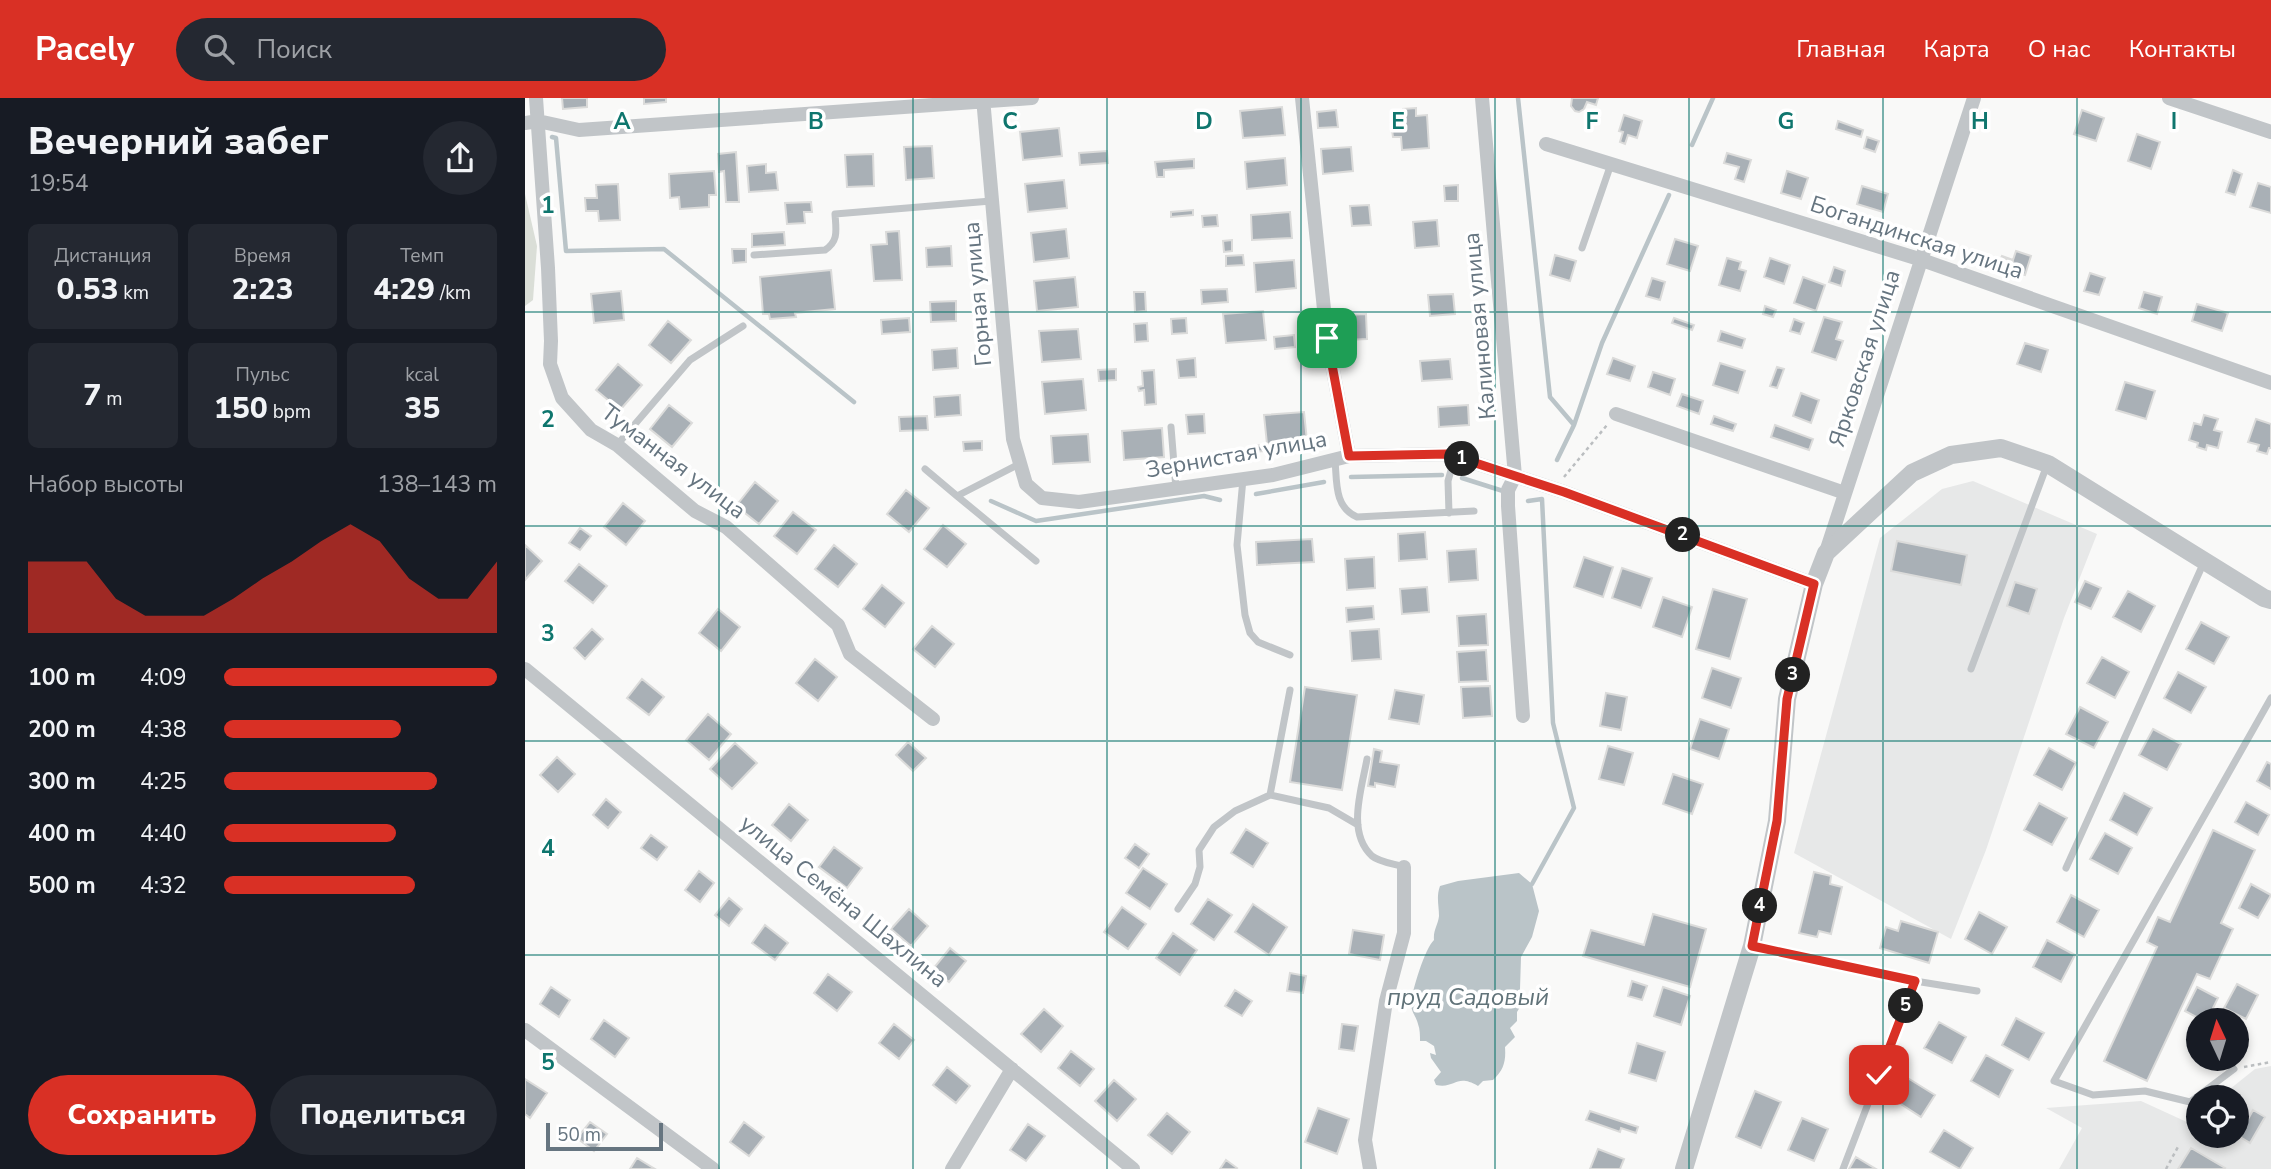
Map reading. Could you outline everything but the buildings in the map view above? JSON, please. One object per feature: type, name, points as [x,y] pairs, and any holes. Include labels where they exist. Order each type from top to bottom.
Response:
[{"type":"street","name":"Туманная улица","points":[[536,98],[531,122],[548,268],[550,364],[562,398],[591,430],[617,444],[695,510],[726,527],[838,625],[850,653],[933,719]]},
{"type":"street","points":[[531,122],[579,130],[1032,98]]},
{"type":"street","points":[[1302,98],[1342,458]]},
{"type":"street","name":"Калиновая улица","points":[[1482,98],[1514,476],[1508,490],[1508,506],[1523,716]]},
{"type":"street","name":"Ярковская улица","points":[[1826,553],[1919,260],[1974,98]]},
{"type":"street","points":[[2169,98],[2271,132]]},
{"type":"street","name":"Горная улица","points":[[983,100],[1013,439],[1025,484]]},
{"type":"street","name":"Богандинская улица","points":[[1546,144],[1919,260],[2271,383]]},
{"type":"street","points":[[1616,414],[1845,493]]},
{"type":"street","points":[[1683,1169],[1752,946],[1777,821],[1787,699],[1814,584],[1826,553],[1912,473],[1951,455],[2001,449],[2048,464],[2271,600]]},
{"type":"street","name":"Зернистая улица","points":[[1025,484],[1042,498],[1079,502],[1273,475],[1342,458],[1448,454],[1555,489],[1814,584]]},
{"type":"street","name":"улица Семёна Шахлина","points":[[525,669],[1133,1169]]},
{"type":"street","points":[[1370,1169],[1365,1140],[1386,1001],[1404,933],[1404,867]]},
{"type":"street","points":[[525,1030],[713,1169]]},
{"type":"street","points":[[952,1169],[1012,1069]]},
{"type":"lane","points":[[1582,248],[1611,164]]},
{"type":"lane","points":[[754,255],[825,250],[833,245],[837,238],[835,214],[992,201]]},
{"type":"lane","points":[[617,444],[690,360],[743,326]]},
{"type":"lane","points":[[1171,427],[1176,489]]},
{"type":"lane","points":[[1449,513],[1448,481],[1455,456]]},
{"type":"lane","points":[[1342,458],[1337,494],[1341,505],[1348,513],[1357,517],[1474,511]]},
{"type":"lane","points":[[957,496],[1020,464]]},
{"type":"lane","points":[[1971,669],[2048,464]]},
{"type":"lane","points":[[925,469],[1036,561]]},
{"type":"lane","points":[[1243,479],[1237,545],[1245,615],[1250,633],[1258,642],[1290,654]]},
{"type":"lane","points":[[2067,868],[2204,561]]},
{"type":"lane","points":[[1270,795],[1290,690]]},
{"type":"lane","points":[[2231,1071],[2190,1102],[2145,1091],[2092,1095],[2055,1081],[2271,698]]},
{"type":"lane","points":[[1367,759],[1358,810],[1359,834],[1373,856],[1404,867]]},
{"type":"lane","points":[[1178,909],[1195,884],[1200,867],[1199,850],[1215,827],[1235,811],[1270,795],[1329,808],[1358,825]]},
{"type":"lane","points":[[1752,946],[1915,981],[1977,991]]},
{"type":"lane","points":[[1843,1169],[1915,981]]},
{"type":"path","points":[[1555,489],[1616,414]]},
{"type":"path","points":[[2249,1066],[2271,1062]]},
{"type":"path","points":[[2166,1169],[2179,1145]]},
{"type":"shaded area","points":[[525,194],[537,246],[533,300],[525,306]]},
{"type":"shaded area","points":[[1973,481],[2097,534],[2064,618],[1986,850],[1951,939],[1794,853],[1880,538],[1942,489]]},
{"type":"shaded area","points":[[2271,1066],[2271,1169],[2059,1169],[2082,1128],[2046,1108],[2141,1101],[2186,1122],[2186,1148],[2249,1148],[2249,1085],[2235,1085],[2255,1069]]},
{"type":"water","name":"пруд Садовый","points":[[1519,873],[1532,884],[1539,911],[1532,937],[1521,957],[1520,989],[1523,1002],[1517,1012],[1517,1021],[1510,1028],[1515,1037],[1505,1047],[1503,1065],[1493,1080],[1483,1081],[1478,1086],[1465,1081],[1436,1085],[1434,1080],[1441,1072],[1431,1058],[1430,1053],[1436,1055],[1434,1046],[1420,1041],[1419,1026],[1411,1003],[1423,960],[1434,940],[1439,916],[1440,886]]},
{"type":"waterway","points":[[1518,98],[1550,397],[1574,425],[1557,460]]},
{"type":"waterway","points":[[1692,145],[1713,98]]},
{"type":"waterway","points":[[552,137],[556,138],[566,251],[664,249],[854,402]]},
{"type":"waterway","points":[[1574,425],[1602,343],[1669,195]]},
{"type":"waterway","points":[[1351,477],[1442,475]]},
{"type":"waterway","points":[[1462,478],[1503,491]]},
{"type":"waterway","points":[[1256,494],[1324,482]]},
{"type":"waterway","points":[[991,501],[1036,521],[1204,496],[1220,500]]},
{"type":"waterway","points":[[1528,501],[1542,499],[1553,723],[1574,808],[1532,884]]},
{"type":"route","points":[[1327,338],[1349,456],[1448,454],[1564,492],[1814,584],[1787,699],[1777,821],[1752,946],[1915,981],[1879,1075]]}]
